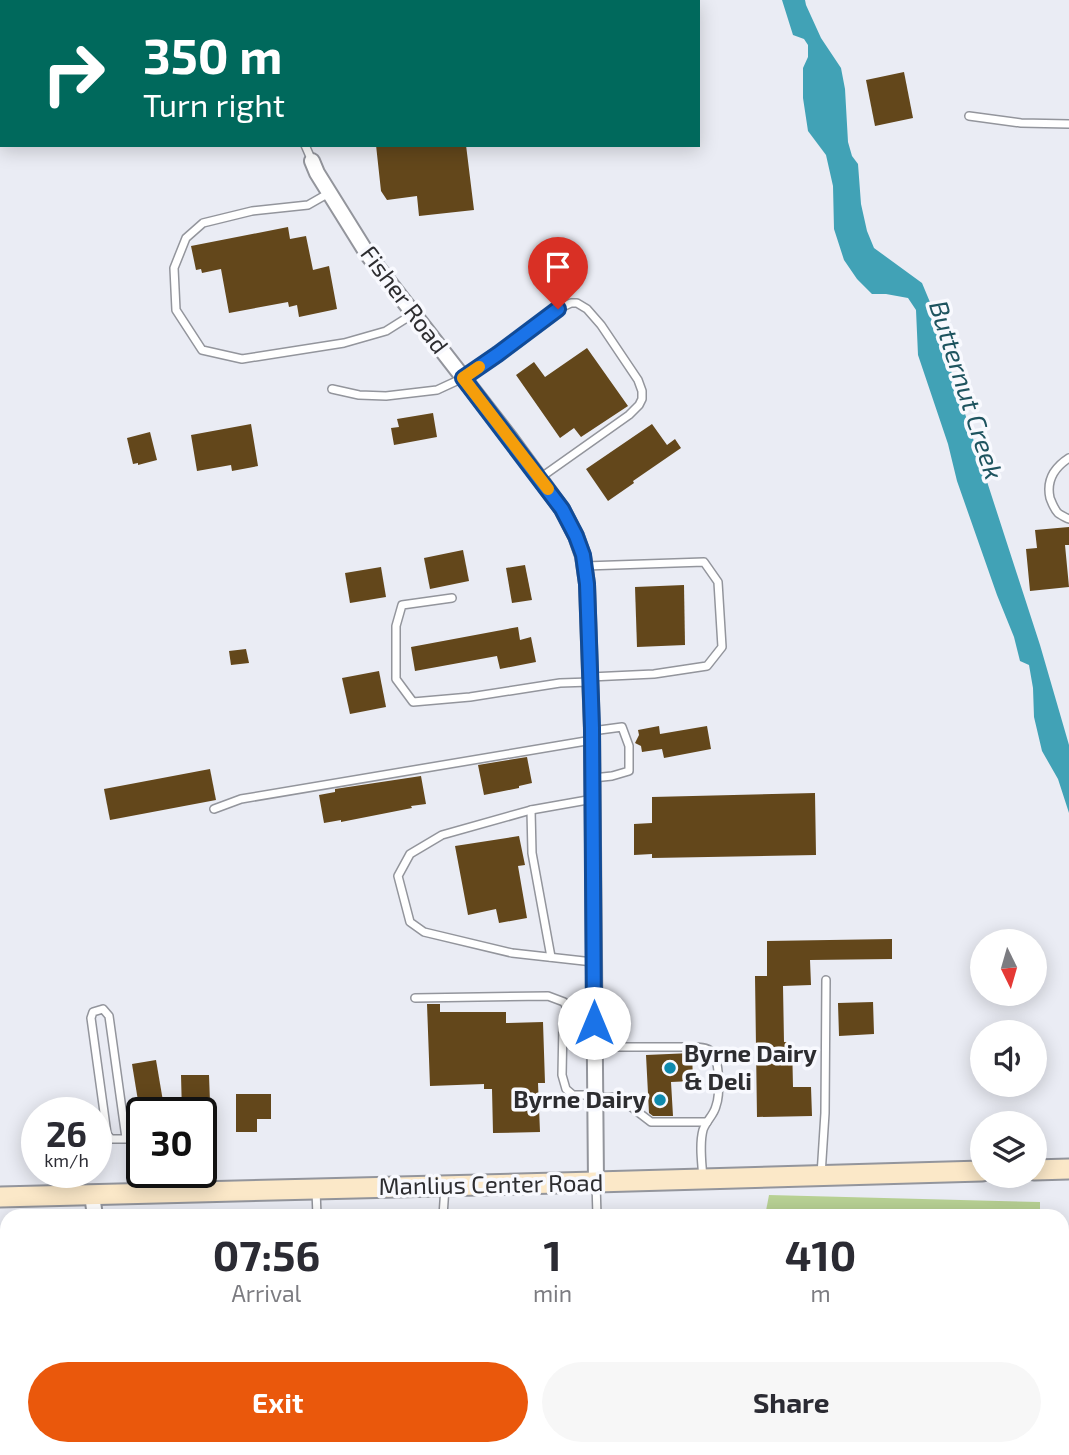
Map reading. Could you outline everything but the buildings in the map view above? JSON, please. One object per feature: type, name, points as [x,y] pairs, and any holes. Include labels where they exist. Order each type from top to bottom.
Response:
[{"type":"main road","points":[[1047,1170],[1069,1169]]},
{"type":"main road","name":"Manlius Center Road","points":[[0,1196],[970,1171]]},
{"type":"street","name":"Fisher Road","points":[[312,161],[328,192],[368,255],[562,509],[583,555],[587,584],[593,778],[596,1182]]},
{"type":"street","points":[[92,1195],[94,1209]]},
{"type":"lane","points":[[969,116],[1069,124]]},
{"type":"lane","name":"Fisher Road","points":[[307,147],[312,161]]},
{"type":"lane","points":[[328,192],[308,205],[252,211],[203,223],[186,238],[174,268],[176,310],[202,350],[242,359],[344,343],[386,331],[413,314]]},
{"type":"lane","points":[[332,389],[359,395],[386,396],[437,390],[463,378],[565,305],[577,303],[587,309],[601,325],[638,380],[642,399],[629,415],[540,478]]},
{"type":"lane","points":[[1069,458],[1049,479],[1048,490],[1057,512],[1069,519]]},
{"type":"lane","points":[[452,598],[402,605],[396,626],[396,679],[413,702],[707,666],[722,647],[718,582],[704,562],[584,566]]},
{"type":"lane","points":[[214,809],[241,799],[592,735],[622,727],[629,746],[629,771],[593,778]]},
{"type":"lane","points":[[593,799],[531,810],[442,835],[410,854],[398,876],[410,922],[424,932],[512,953],[594,962]]},
{"type":"lane","points":[[531,810],[532,853],[551,957]]},
{"type":"lane","points":[[821,1176],[825,1113],[826,980]]},
{"type":"lane","points":[[415,998],[548,996],[564,1002],[569,1013]]},
{"type":"lane","points":[[594,998],[576,1004],[562,1023],[562,1075],[566,1089],[573,1095],[621,1100],[650,1122],[707,1122]]},
{"type":"lane","points":[[103,1009],[109,1016],[126,1138],[111,1139],[107,1134],[91,1018],[93,1012],[103,1009]]},
{"type":"lane","points":[[594,1047],[692,1047],[712,1051],[718,1070],[718,1098],[716,1108],[704,1126],[701,1140],[703,1180]]},
{"type":"lane","points":[[596,1182],[597,1209]]},
{"type":"lane","points":[[444,1209],[446,1186]]},
{"type":"lane","points":[[154,1188],[155,1194]]},
{"type":"lane","points":[[316,1189],[317,1209]]},
{"type":"green space","points":[[769,1195],[1040,1202],[1040,1209],[766,1209]]},
{"type":"water","points":[[782,0],[805,0],[821,38],[841,68],[848,142],[852,156],[858,164],[861,204],[874,248],[922,283],[942,331],[945,352],[1040,645],[1069,745],[1069,813],[1058,779],[1042,751],[1034,717],[1029,665],[1020,661],[1014,637],[957,481],[948,444],[918,355],[916,310],[908,298],[872,294],[844,260],[834,229],[833,186],[826,155],[808,131],[803,98],[803,68],[808,57],[808,45],[804,39],[793,35]]},
{"type":"slow traffic","points":[[479,367],[463,378],[548,489]]},
{"type":"place","name":"Byrne Dairy & Deli","points":[[670,1068]]},
{"type":"place","name":"Byrne Dairy","points":[[660,1100]]},
{"type":"route","points":[[558,309],[463,378],[562,509],[583,555],[587,584],[592,728],[594,1023]]},
{"type":"water label","name":"Butternut Creek","points":[[966,390]]}]
